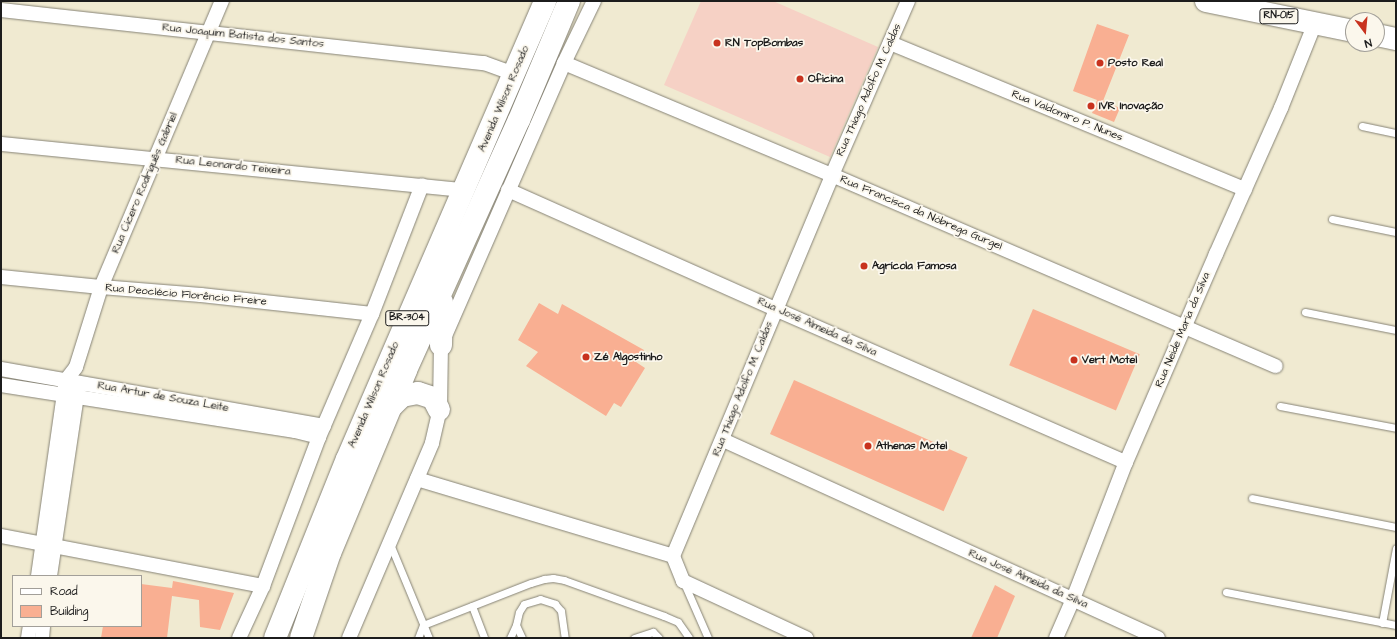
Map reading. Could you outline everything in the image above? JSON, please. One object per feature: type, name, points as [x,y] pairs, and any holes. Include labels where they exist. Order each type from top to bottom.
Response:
[{"type":"main road","name":"Avenida Wilson Rosado","points":[[275,638],[347,459],[546,1]]},
{"type":"main road","name":"Avenida Wilson Rosado","points":[[301,638],[330,553],[391,407],[519,120],[569,1]]},
{"type":"main road","name":"RN-015","points":[[1206,1],[1345,29]]},
{"type":"main road","points":[[1385,37],[1396,39]]},
{"type":"main road","points":[[441,345],[443,288]]},
{"type":"main road","points":[[391,407],[402,396],[418,393],[433,398],[439,410]]},
{"type":"street","name":"Rua Cícero Rodriguês Gabriel","points":[[72,381],[101,287],[222,1]]},
{"type":"street","points":[[349,638],[432,443],[439,410],[441,345],[564,63],[594,1]]},
{"type":"street","name":"Rua Thiago Adolfo M. Caldas","points":[[673,556],[723,440],[775,309],[908,1]]},
{"type":"street","name":"Rua Joaquim Batista dos Santos","points":[[1,10],[484,63],[515,74]]},
{"type":"street","name":"Rua Neide Maria da Silva","points":[[1056,638],[1073,599],[1126,462],[1184,326],[1281,108],[1315,23]]},
{"type":"street","name":"Rua Valdomiro P. Nunes","points":[[890,43],[1245,190]]},
{"type":"street","name":"Rua Francisca da Nóbrega Gurgel","points":[[564,63],[832,175],[1276,366]]},
{"type":"street","name":"Rua Leonardo Teixeira","points":[[1,144],[464,190]]},
{"type":"street","points":[[239,638],[263,586],[322,432],[372,314],[422,185]]},
{"type":"street","name":"Rua José Almeida da Silva","points":[[508,190],[775,309],[1126,462]]},
{"type":"street","name":"Rua Deoclécio Florêncio Freire","points":[[1,277],[201,295],[372,314]]},
{"type":"street","name":"Rua Artur de Souza Leite","points":[[1,369],[72,381],[322,432]]},
{"type":"street","points":[[50,575],[49,544],[72,381]]},
{"type":"street","name":"Rua Artur de Souza Leite","points":[[1,386],[295,430],[322,432]]},
{"type":"street","name":"Rua José Almeida da Silva","points":[[723,440],[1158,638]]},
{"type":"street","points":[[417,479],[673,556],[683,581],[806,638]]},
{"type":"street","points":[[1,536],[263,586]]},
{"type":"street","points":[[38,575],[49,544]]},
{"type":"street","points":[[28,638],[30,627]]},
{"type":"street","points":[[42,638],[43,627]]},
{"type":"lane","points":[[1362,126],[1396,133]]},
{"type":"lane","points":[[1332,219],[1396,232]]},
{"type":"lane","points":[[1306,312],[1396,330]]},
{"type":"lane","points":[[1280,406],[1396,428]]},
{"type":"lane","points":[[1252,498],[1396,527]]},
{"type":"lane","points":[[390,544],[429,638]]},
{"type":"lane","points":[[1382,623],[1396,548]]},
{"type":"lane","points":[[418,638],[423,625],[531,583],[553,578],[564,580],[678,622],[689,638]]},
{"type":"lane","points":[[683,581],[708,638]]},
{"type":"lane","points":[[1226,592],[1396,626]]},
{"type":"lane","points":[[522,638],[516,625],[516,619],[524,604],[536,600],[548,600],[555,604],[561,611],[565,638]]},
{"type":"lane","points":[[472,606],[484,638]]},
{"type":"lane","points":[[510,638],[516,625]]},
{"type":"lane","points":[[634,638],[653,632],[659,638]]},
{"type":"shaded area","name":"Oficina","points":[[701,1],[773,1],[878,47],[830,157],[664,85]]},
{"type":"building","name":"Posto Real","points":[[1097,24],[1129,35],[1103,101],[1120,108],[1114,122],[1092,113],[1097,100],[1073,91]]},
{"type":"building","name":"Zé Algostinho","points":[[539,303],[558,314],[562,304],[644,350],[636,362],[645,368],[621,407],[614,403],[606,416],[526,366],[538,352],[518,340]]},
{"type":"building","name":"Vert Motel","points":[[1033,309],[1140,354],[1116,410],[1009,365]]},
{"type":"building","name":"Athenas Motel","points":[[794,380],[968,457],[944,511],[770,434]]},
{"type":"building","points":[[173,581],[234,593],[220,630],[200,627],[199,600],[172,596],[167,638],[101,638],[103,627],[142,627],[142,584],[172,588]]},
{"type":"building","points":[[995,585],[1015,596],[997,638],[971,638]]},
{"type":"place","name":"RN TopBombas","points":[[717,43]]},
{"type":"place","name":"Posto Real","points":[[1100,63]]},
{"type":"place","name":"Oficina","points":[[800,79]]},
{"type":"place","name":"IVR Inovação","points":[[1091,106]]},
{"type":"place","name":"Agrícola Famosa","points":[[864,266]]},
{"type":"place","name":"Zé Algostinho","points":[[586,357]]},
{"type":"place","name":"Vert Motel","points":[[1074,360]]},
{"type":"place","name":"Athenas Motel","points":[[868,446]]}]
